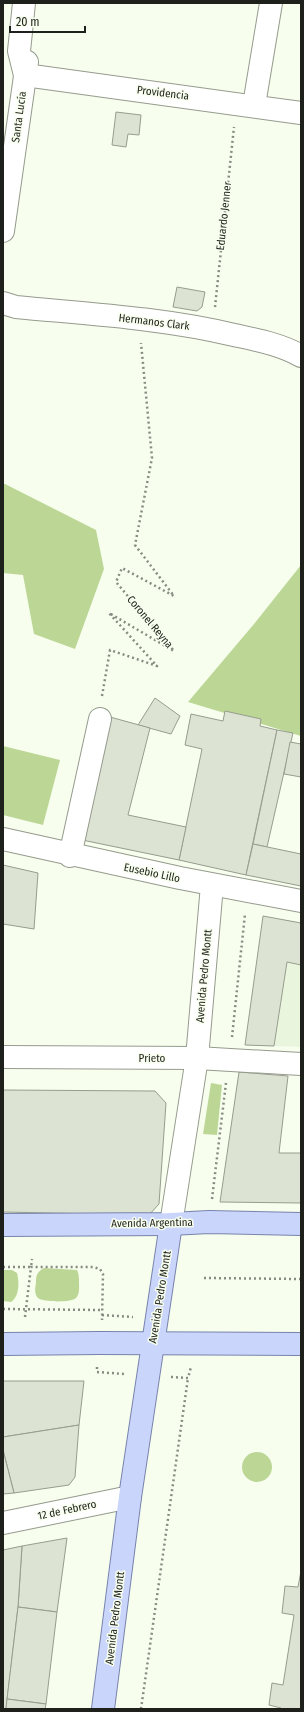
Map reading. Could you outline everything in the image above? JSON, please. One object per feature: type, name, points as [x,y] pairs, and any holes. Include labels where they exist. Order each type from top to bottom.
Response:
[{"type":"main road","name":"Avenida Argentina","points":[[3,1225],[171,1224],[209,1222],[301,1224]]},
{"type":"main road","name":"Avenida Pedro Montt","points":[[103,1709],[130,1496],[171,1224]]},
{"type":"main road","points":[[3,1344],[301,1344]]},
{"type":"street","points":[[24,3],[19,51],[25,75]]},
{"type":"street","name":"Santa Lucía","points":[[3,231],[35,3]]},
{"type":"street","points":[[245,104],[271,3]]},
{"type":"street","name":"Providencia","points":[[25,75],[245,104],[301,113]]},
{"type":"street","name":"Hermanos Clark","points":[[3,303],[16,306],[139,319],[213,330],[270,343],[301,356]]},
{"type":"street","points":[[70,856],[100,719]]},
{"type":"street","name":"Eusebio Lillo","points":[[3,839],[70,856],[212,885],[301,901]]},
{"type":"street","name":"Avenida Pedro Montt","points":[[171,1224],[197,1058],[212,885]]},
{"type":"street","name":"Prieto","points":[[3,1058],[197,1058],[301,1064]]},
{"type":"street","name":"12 de Febrero","points":[[3,1523],[130,1496]]},
{"type":"path","name":"Eduardo Jenner","points":[[213,330],[245,104]]},
{"type":"path","name":"Coronel Reyna","points":[[100,719],[101,699],[110,650],[157,666],[109,614],[174,651],[116,582],[122,568],[174,596],[135,545],[152,458],[139,319]]},
{"type":"path","points":[[3,1267],[31,1267],[32,1258]]},
{"type":"path","points":[[204,1278],[301,1279]]},
{"type":"path","points":[[3,1310],[102,1310]]},
{"type":"path","points":[[25,1317],[27,1310]]},
{"type":"path","points":[[141,1709],[188,1378]]},
{"type":"shaded area","points":[[263,916],[301,923],[301,1047],[245,1045]]},
{"type":"green space","points":[[3,483],[96,530],[104,569],[75,649],[34,634],[23,575],[3,573]]},
{"type":"green space","points":[[301,565],[301,736],[188,702],[254,624]]},
{"type":"green space","points":[[3,746],[60,760],[43,825],[3,815]]},
{"type":"green space","points":[[211,1083],[222,1085],[217,1135],[203,1134]]},
{"type":"green space","points":[[44,1268],[77,1270],[79,1276],[79,1288],[76,1298],[69,1301],[57,1301],[38,1298],[35,1291],[36,1278],[38,1272]]},
{"type":"green space","points":[[3,1270],[12,1270],[17,1273],[17,1292],[16,1296],[11,1302],[3,1301]]},
{"type":"green space","points":[[257,1452],[263,1453],[271,1461],[271,1473],[263,1481],[257,1482],[251,1481],[243,1473],[242,1467],[243,1461],[251,1453]]},
{"type":"building","points":[[116,112],[141,115],[139,135],[128,134],[126,147],[112,145]]},
{"type":"building","points":[[177,287],[205,292],[202,307],[197,311],[173,307]]},
{"type":"building","points":[[155,698],[180,716],[171,734],[138,725]]},
{"type":"building","points":[[225,711],[261,719],[260,726],[277,730],[246,875],[179,860],[202,749],[185,745],[191,714],[223,721]]},
{"type":"building","points":[[110,717],[150,728],[128,815],[186,827],[179,860],[82,840]]},
{"type":"building","points":[[277,730],[293,733],[267,847],[253,844]]},
{"type":"building","points":[[290,742],[301,744],[301,777],[284,774]]},
{"type":"building","points":[[253,844],[301,854],[301,886],[246,875]]},
{"type":"building","points":[[3,865],[38,873],[34,929],[3,924]]},
{"type":"building","points":[[263,916],[301,923],[301,965],[287,962],[274,1046],[245,1045]]},
{"type":"building","points":[[239,1072],[288,1076],[279,1153],[301,1153],[301,1203],[220,1202]]},
{"type":"building","points":[[3,1090],[155,1091],[166,1103],[159,1204],[149,1215],[3,1212]]},
{"type":"building","points":[[3,1381],[84,1381],[79,1425],[3,1437]]},
{"type":"building","points":[[79,1425],[75,1477],[69,1485],[14,1493],[3,1450],[3,1437]]},
{"type":"building","points":[[3,1450],[14,1493],[3,1494]]},
{"type":"building","points":[[67,1538],[57,1612],[18,1607],[22,1546]]},
{"type":"building","points":[[22,1546],[18,1607],[6,1709],[3,1709],[3,1550]]},
{"type":"building","points":[[301,1571],[301,1709],[281,1709],[269,1705],[272,1683],[283,1685],[294,1615],[282,1613],[285,1586],[298,1587]]},
{"type":"building","points":[[18,1607],[57,1612],[46,1704],[7,1699]]},
{"type":"building","points":[[7,1699],[46,1704],[45,1709],[6,1709]]}]
